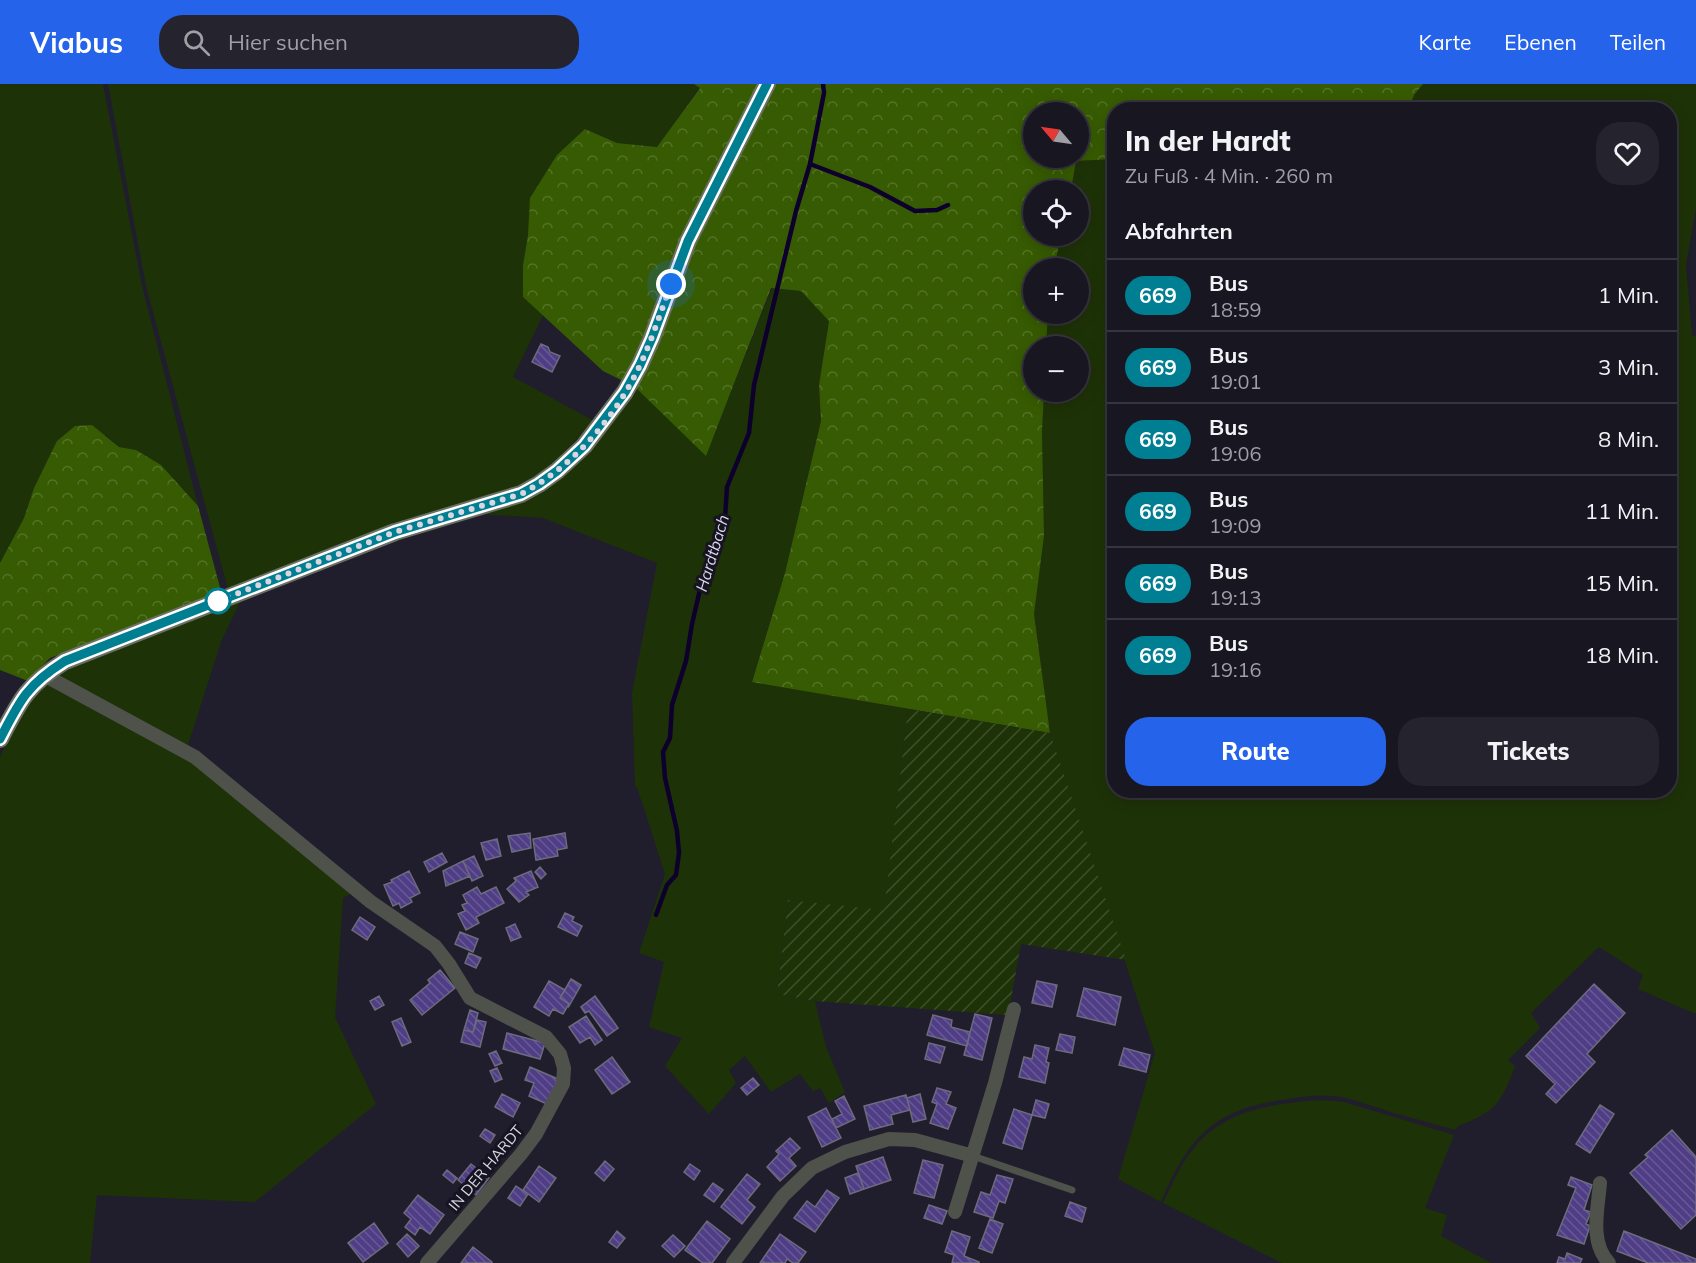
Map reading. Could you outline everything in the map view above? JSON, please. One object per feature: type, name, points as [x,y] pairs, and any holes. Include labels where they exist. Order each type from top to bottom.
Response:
[{"type":"main road","points":[[0,739],[23,697],[44,675],[65,661],[395,532],[521,494],[557,471],[584,446],[609,415],[640,365],[688,241],[767,84]]},
{"type":"street","name":"IN DER HARDT","points":[[44,675],[195,757],[370,902],[435,946],[470,998],[540,1033],[553,1044],[560,1054],[565,1077],[563,1084],[536,1134],[427,1263]]},
{"type":"street","points":[[955,1212],[974,1156],[1014,1009]]},
{"type":"street","points":[[733,1263],[783,1196],[812,1168],[845,1152],[889,1139],[915,1140],[974,1156]]},
{"type":"street","points":[[1600,1183],[1596,1227],[1598,1247],[1609,1263]]},
{"type":"lane","points":[[974,1156],[1072,1190]]},
{"type":"green space","points":[[0,84],[103,84],[142,286],[198,506],[161,465],[136,450],[119,447],[106,435],[57,442],[34,488],[24,518],[0,563]]},
{"type":"green space","points":[[108,84],[694,84],[700,87],[657,147],[617,143],[585,129],[528,235],[523,265],[523,297],[543,315],[513,377],[594,421],[552,465],[516,488],[229,593],[146,286]]},
{"type":"green space","points":[[694,84],[1423,84],[1412,102],[1107,102],[1107,159],[1089,160],[1089,102],[1023,102],[1023,168],[1075,168],[1073,180],[1023,180],[1023,246],[1059,246],[1056,258],[1023,258],[1023,324],[1047,324],[1047,336],[1023,336],[1023,402],[1044,402],[1044,536],[1034,614],[1050,733],[752,682],[785,573],[821,421],[819,385],[829,321],[801,291],[771,288],[706,456],[635,387],[603,371],[523,297],[523,265],[528,235],[530,198],[557,155],[585,129],[617,143],[657,147],[700,88]]},
{"type":"green space","points":[[1423,84],[1696,84],[1696,208],[1686,265],[1692,336],[1696,336],[1696,1014],[1638,989],[1643,975],[1599,947],[1531,1013],[1540,1028],[1508,1060],[1515,1066],[1501,1098],[1481,1116],[1458,1126],[1456,1130],[1338,1096],[1306,1096],[1258,1105],[1237,1111],[1205,1131],[1181,1161],[1161,1202],[1118,1179],[1155,1053],[1050,733],[1034,614],[1044,536],[1044,402],[1089,402],[1089,336],[1047,336],[1047,324],[1089,324],[1089,258],[1056,258],[1059,246],[1089,246],[1089,180],[1073,180],[1075,168],[1089,168],[1089,160],[1107,159],[1107,798],[1677,798],[1677,102],[1412,102]]},
{"type":"green space","points":[[772,288],[801,291],[829,320],[819,385],[821,421],[785,573],[752,681],[908,709],[884,911],[788,900],[777,994],[815,1001],[826,1047],[845,1092],[829,1103],[820,1088],[813,1091],[800,1074],[771,1092],[745,1056],[729,1070],[736,1083],[709,1114],[665,1066],[682,1038],[649,1027],[664,962],[639,953],[665,874],[637,787],[635,787],[632,693],[657,563],[543,518],[479,514],[525,499],[635,387],[706,455]]},
{"type":"green space","points":[[92,425],[119,447],[136,450],[161,465],[198,506],[221,591],[50,658],[28,681],[0,670],[0,563],[24,518],[34,488],[57,441],[75,426]]},
{"type":"green space","points":[[241,600],[221,642],[187,748],[53,676],[95,653]]},
{"type":"green space","points":[[44,681],[171,745],[354,892],[343,898],[335,1017],[376,1104],[255,1202],[97,1195],[90,1263],[0,1263],[0,757],[23,709]]},
{"type":"green space","points":[[908,709],[1050,733],[1126,960],[1021,944],[1008,1015],[815,1001],[777,994],[788,900],[884,910]]},
{"type":"green space","points":[[1320,1100],[1344,1102],[1454,1135],[1425,1208],[1447,1215],[1441,1236],[1491,1263],[1282,1263],[1163,1203],[1188,1156],[1211,1131],[1225,1122],[1255,1110],[1287,1103]]},
{"type":"building","points":[[541,344],[548,347],[550,352],[560,356],[552,372],[532,362]]},
{"type":"building","points":[[530,833],[531,848],[512,852],[508,836]]},
{"type":"building","points":[[565,833],[567,848],[557,850],[558,856],[536,860],[533,839]]},
{"type":"building","points":[[497,839],[501,856],[486,860],[481,843]]},
{"type":"building","points":[[442,853],[447,862],[429,872],[424,862]]},
{"type":"building","points":[[474,856],[483,876],[472,881],[463,861]]},
{"type":"building","points":[[463,861],[470,876],[446,886],[443,871]]},
{"type":"building","points":[[540,867],[546,874],[541,879],[535,872]]},
{"type":"building","points":[[409,871],[420,893],[410,898],[412,902],[401,908],[399,903],[393,906],[384,885]]},
{"type":"building","points":[[531,871],[538,887],[526,892],[529,895],[519,902],[507,889],[516,881],[514,878]]},
{"type":"building","points":[[477,887],[481,894],[496,887],[504,903],[476,917],[479,923],[466,930],[458,914],[465,911],[462,905],[467,903],[463,895]]},
{"type":"building","points":[[565,913],[574,917],[572,921],[582,926],[577,936],[558,927]]},
{"type":"building","points":[[360,917],[375,927],[367,940],[352,930]]},
{"type":"building","points":[[515,924],[521,937],[511,941],[506,928]]},
{"type":"building","points":[[460,932],[478,939],[473,952],[455,944]]},
{"type":"building","points":[[469,953],[481,958],[476,968],[465,963]]},
{"type":"building","points":[[440,970],[455,988],[422,1015],[410,1000],[430,983],[428,980]]},
{"type":"building","points":[[571,979],[581,985],[569,1006],[560,998]]},
{"type":"building","points":[[549,981],[565,990],[560,998],[569,1004],[563,1014],[553,1009],[549,1016],[534,1007]]},
{"type":"building","points":[[1037,981],[1057,985],[1052,1007],[1032,1003]]},
{"type":"building","points":[[1594,984],[1625,1013],[1587,1054],[1595,1062],[1556,1103],[1546,1094],[1555,1084],[1526,1056]]},
{"type":"building","points":[[1084,988],[1121,997],[1115,1025],[1077,1016]]},
{"type":"building","points":[[379,996],[384,1005],[375,1010],[370,1001]]},
{"type":"building","points":[[595,996],[618,1028],[607,1036],[589,1011],[585,1013],[581,1007]]},
{"type":"building","points":[[470,1010],[478,1013],[473,1032],[464,1030]]},
{"type":"building","points":[[975,1014],[992,1018],[982,1060],[964,1055]]},
{"type":"building","points":[[933,1015],[952,1020],[951,1027],[970,1032],[967,1046],[927,1035]]},
{"type":"building","points":[[586,1016],[602,1040],[595,1045],[590,1037],[580,1043],[569,1027]]},
{"type":"building","points":[[401,1018],[411,1042],[402,1046],[392,1022]]},
{"type":"building","points":[[477,1020],[486,1022],[480,1047],[461,1042],[464,1030],[473,1032]]},
{"type":"building","points":[[507,1033],[545,1043],[540,1059],[503,1049]]},
{"type":"building","points":[[1060,1034],[1075,1037],[1072,1053],[1056,1050]]},
{"type":"building","points":[[929,1043],[945,1047],[940,1063],[925,1059]]},
{"type":"building","points":[[1035,1045],[1049,1048],[1045,1083],[1019,1077],[1024,1057],[1032,1059]]},
{"type":"building","points":[[1124,1048],[1150,1055],[1146,1072],[1119,1065]]},
{"type":"building","points":[[496,1051],[502,1063],[495,1066],[489,1054]]},
{"type":"building","points":[[612,1057],[630,1082],[612,1094],[595,1070]]},
{"type":"building","points":[[530,1067],[558,1079],[547,1104],[529,1096],[534,1083],[525,1080]]},
{"type":"building","points":[[497,1068],[502,1079],[495,1082],[490,1071]]},
{"type":"building","points":[[753,1078],[759,1085],[747,1095],[741,1088]]},
{"type":"building","points":[[937,1088],[951,1092],[946,1104],[956,1108],[948,1129],[930,1123],[937,1104],[932,1102]]},
{"type":"building","points":[[502,1094],[520,1103],[513,1117],[495,1107]]},
{"type":"building","points":[[920,1094],[926,1119],[913,1122],[907,1098]]},
{"type":"building","points":[[906,1095],[910,1110],[891,1115],[893,1124],[870,1130],[864,1106]]},
{"type":"building","points":[[844,1096],[855,1119],[836,1128],[832,1119],[842,1114],[835,1101]]},
{"type":"building","points":[[1036,1100],[1049,1104],[1045,1118],[1032,1115]]},
{"type":"building","points":[[1600,1105],[1614,1114],[1590,1153],[1576,1144]]},
{"type":"building","points":[[826,1108],[841,1138],[822,1147],[808,1117]]},
{"type":"building","points":[[1014,1109],[1032,1115],[1022,1149],[1003,1143]]},
{"type":"building","points":[[485,1129],[495,1135],[490,1143],[480,1136]]},
{"type":"building","points":[[1672,1130],[1696,1157],[1696,1215],[1681,1229],[1630,1173],[1648,1157],[1645,1155]]},
{"type":"building","points":[[790,1138],[800,1148],[789,1158],[796,1166],[780,1181],[767,1167],[779,1154],[776,1151]]},
{"type":"building","points":[[883,1157],[891,1180],[864,1189],[856,1166]]},
{"type":"building","points":[[923,1160],[943,1165],[934,1198],[914,1193]]},
{"type":"building","points":[[605,1161],[614,1169],[604,1181],[595,1173]]},
{"type":"building","points":[[471,1164],[489,1178],[476,1195],[458,1180]]},
{"type":"building","points":[[690,1164],[700,1171],[694,1180],[684,1172]]},
{"type":"building","points":[[539,1166],[556,1178],[539,1202],[523,1190]]},
{"type":"building","points":[[447,1170],[457,1178],[453,1183],[443,1175]]},
{"type":"building","points":[[858,1173],[864,1189],[850,1194],[845,1178]]},
{"type":"building","points":[[747,1174],[760,1184],[747,1200],[755,1207],[742,1224],[721,1207]]},
{"type":"building","points":[[997,1175],[1013,1179],[1005,1203],[999,1201],[993,1218],[974,1212],[981,1192],[990,1195]]},
{"type":"building","points":[[1571,1177],[1592,1185],[1584,1210],[1591,1212],[1586,1224],[1590,1226],[1584,1244],[1557,1235],[1576,1188],[1568,1185]]},
{"type":"building","points":[[713,1183],[723,1190],[714,1202],[704,1195]]},
{"type":"building","points":[[516,1186],[528,1194],[520,1206],[508,1198]]},
{"type":"building","points":[[827,1190],[839,1198],[815,1232],[794,1218],[807,1201],[815,1207]]},
{"type":"building","points":[[418,1195],[444,1215],[430,1234],[420,1227],[415,1235],[405,1227],[411,1219],[404,1213]]},
{"type":"building","points":[[1070,1202],[1086,1208],[1082,1222],[1065,1216]]},
{"type":"building","points":[[929,1205],[947,1211],[942,1224],[924,1218]]},
{"type":"building","points":[[990,1219],[1003,1224],[992,1253],[979,1248]]},
{"type":"building","points":[[707,1221],[730,1239],[712,1263],[703,1263],[685,1250]]},
{"type":"building","points":[[374,1223],[388,1243],[363,1262],[348,1243]]},
{"type":"building","points":[[617,1231],[625,1238],[617,1248],[609,1242]]},
{"type":"building","points":[[952,1231],[970,1237],[964,1256],[979,1263],[952,1263],[954,1255],[945,1252]]},
{"type":"building","points":[[1624,1231],[1696,1259],[1696,1263],[1648,1263],[1617,1251]]},
{"type":"building","points":[[407,1234],[419,1246],[408,1257],[397,1244]]},
{"type":"building","points":[[780,1234],[806,1252],[798,1263],[787,1259],[785,1263],[760,1263]]},
{"type":"building","points":[[673,1235],[685,1246],[674,1257],[662,1246]]},
{"type":"building","points":[[473,1247],[492,1262],[461,1263]]},
{"type":"building","points":[[1567,1253],[1582,1259],[1580,1263],[1557,1263],[1559,1257],[1565,1259]]},
{"type":"waterway","name":"Hardtbach","points":[[656,915],[667,885],[676,875],[679,853],[677,831],[665,778],[663,752],[670,738],[672,705],[686,661],[702,581],[725,519],[727,487],[749,433],[754,385],[796,211],[810,164],[824,93],[823,84]]},
{"type":"waterway","points":[[810,164],[870,187],[915,211],[937,210],[948,205]]},
{"type":"bus line","name":"669","points":[[0,739],[23,697],[44,675],[65,661],[395,532],[521,494],[557,471],[584,446],[609,415],[640,365],[688,241],[767,84]]},
{"type":"route","points":[[218,601],[395,532],[521,494],[539,484],[584,446],[625,392],[652,338],[671,284]]}]
